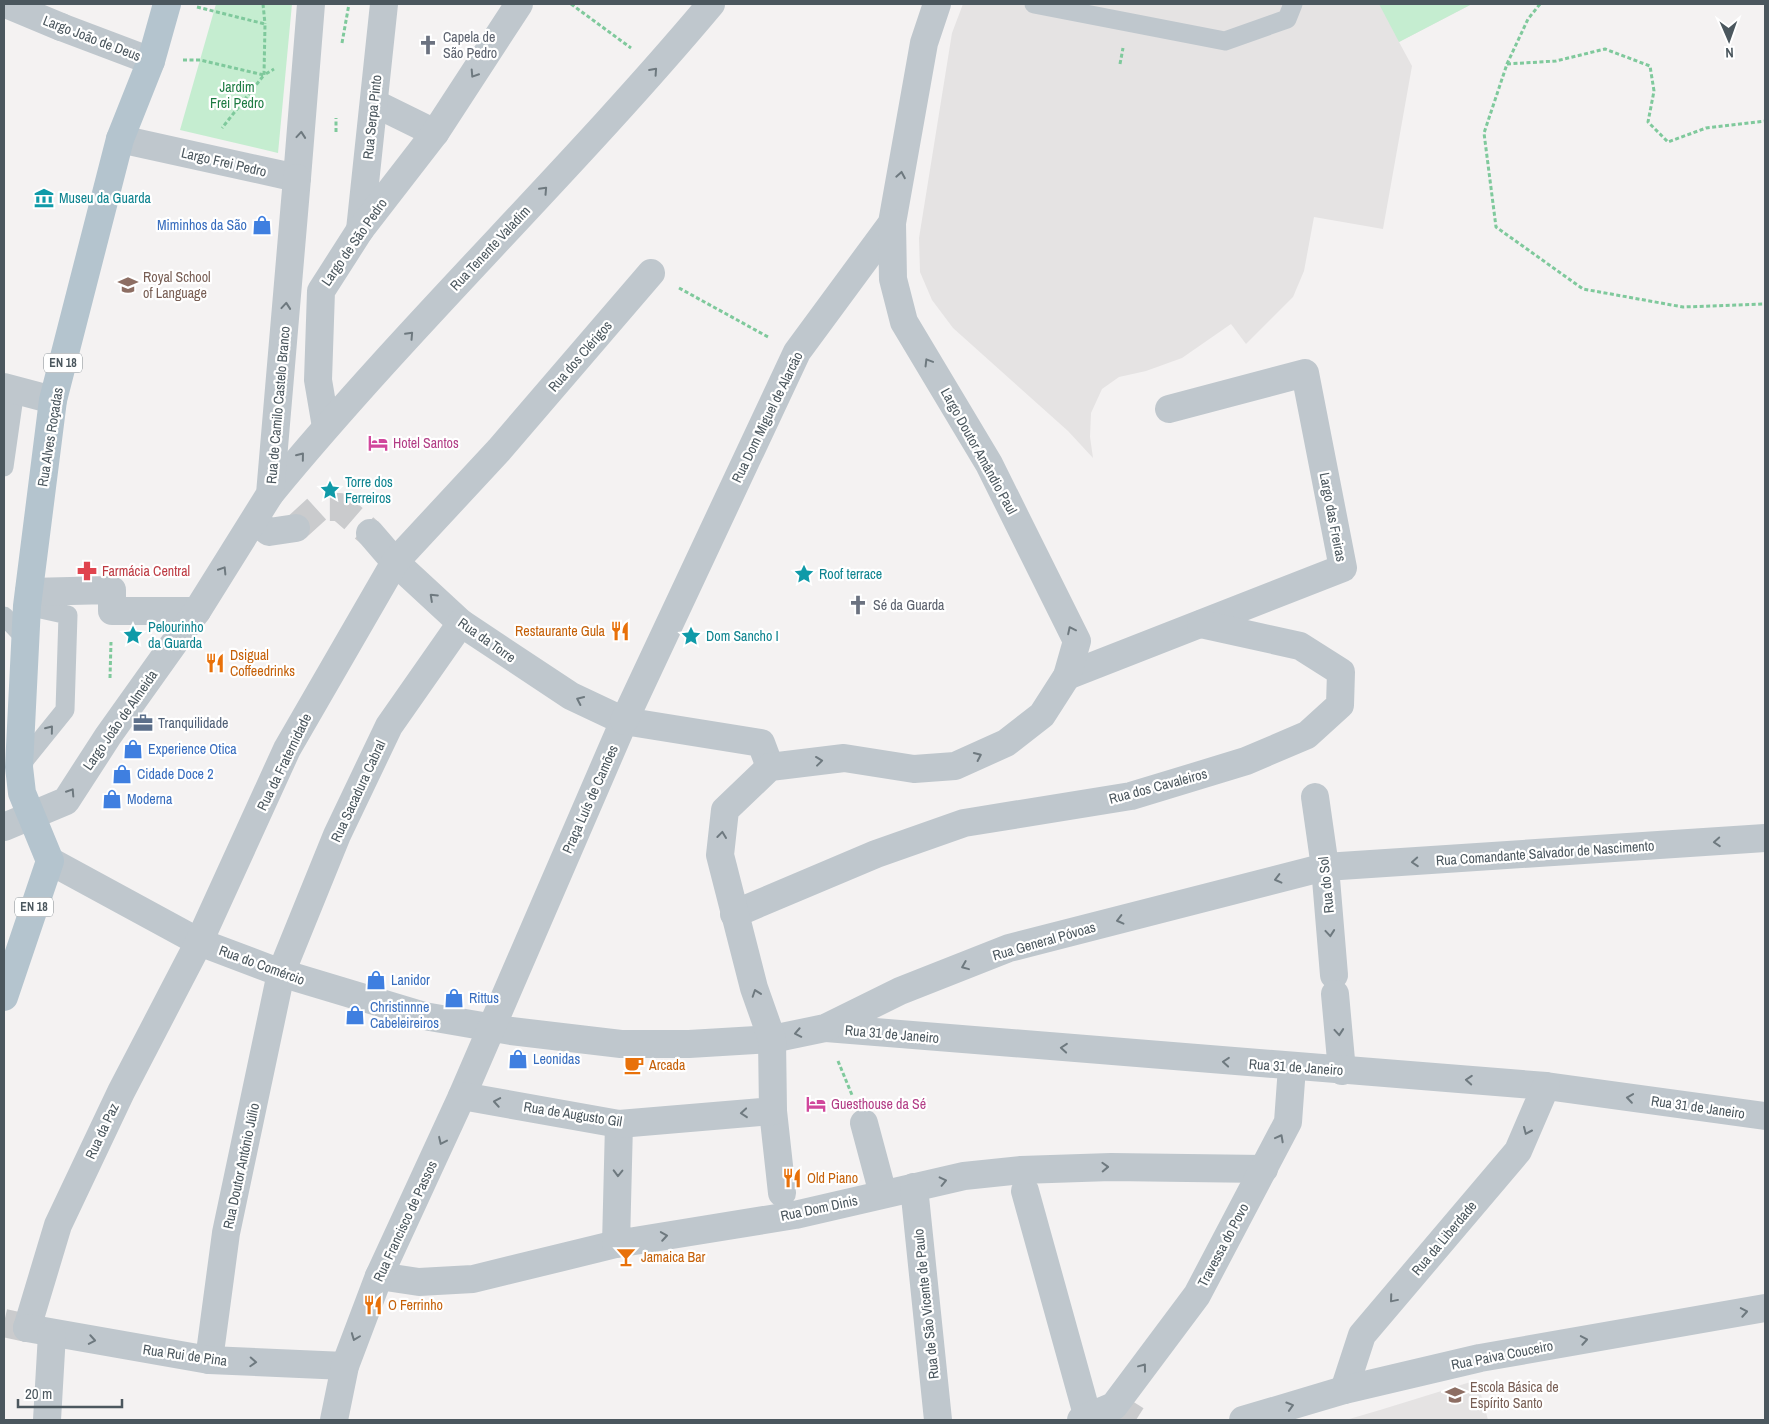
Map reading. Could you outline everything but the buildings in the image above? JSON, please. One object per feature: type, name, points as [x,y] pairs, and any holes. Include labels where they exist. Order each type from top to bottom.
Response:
[{"type":"main road","name":"EN 18","points":[[120,139],[151,61],[167,4]]},
{"type":"main road","name":"Rua Alves Roçadas","points":[[20,605],[53,400],[120,139]]},
{"type":"main road","name":"EN 18","points":[[4,997],[50,860],[22,793],[19,767],[24,637],[20,605]]},
{"type":"street","name":"Largo João de Deus","points":[[6,4],[151,61]]},
{"type":"street","points":[[297,178],[311,4]]},
{"type":"street","name":"Rua Serpa Pinto","points":[[360,230],[384,4]]},
{"type":"street","name":"Largo de São Pedro","points":[[326,427],[318,380],[321,290],[360,230],[436,133],[519,4]]},
{"type":"street","name":"Rua Tenente Valadim","points":[[270,494],[326,427],[657,68],[711,4]]},
{"type":"street","name":"Rua Dom Miguel de Alarcão","points":[[624,721],[797,352],[892,223],[924,43],[937,4]]},
{"type":"street","points":[[374,103],[436,133]]},
{"type":"street","name":"Largo Frei Pedro","points":[[120,139],[297,178]]},
{"type":"street","name":"Rua de Camilo Castelo Branco","points":[[197,612],[270,494],[297,178]]},
{"type":"street","name":"Largo Doutor Amândio Paul","points":[[892,223],[893,279],[904,322],[989,464],[1077,641],[1067,676]]},
{"type":"street","name":"Rua dos Clérigos","points":[[395,562],[499,450],[651,273]]},
{"type":"street","name":"Largo das Freiras","points":[[1067,676],[1343,568],[1305,373],[1169,409]]},
{"type":"street","points":[[9,388],[53,400]]},
{"type":"street","points":[[254,521],[269,532],[296,528]]},
{"type":"street","name":"Rua da Torre","points":[[370,533],[395,562],[461,623],[571,696],[624,721]]},
{"type":"street","name":"Rua da Fraternidade","points":[[199,942],[287,749],[395,562]]},
{"type":"street","points":[[20,605],[112,590],[112,611],[197,612]]},
{"type":"street","name":"Largo João de Almeida","points":[[4,827],[66,801],[108,736],[197,612]]},
{"type":"street","name":"Rua Sacadura Cabral","points":[[281,973],[337,835],[389,726],[461,623]]},
{"type":"street","name":"Rua dos Cavaleiros","points":[[734,914],[876,854],[964,823],[1131,796],[1246,761],[1307,735],[1340,705],[1340,672],[1300,646],[1201,624]]},
{"type":"street","points":[[782,1193],[773,1111],[772,1039],[754,988],[720,855],[725,810],[770,767],[844,758],[914,769],[955,766],[1006,743],[1042,716],[1067,676]]},
{"type":"street","points":[[624,721],[762,743],[770,767]]},
{"type":"street","name":"Praça Luís de Camões","points":[[490,1027],[624,721]]},
{"type":"street","name":"Rua do Sol","points":[[1315,797],[1325,867],[1342,1071]]},
{"type":"street","name":"Rua Comandante Salvador de Nascimento","points":[[1325,867],[1765,838]]},
{"type":"street","name":"Rua do Comércio","points":[[50,860],[199,942],[281,973],[424,1016],[490,1027],[621,1044],[689,1044],[772,1039]]},
{"type":"street","name":"Rua General Póvoas","points":[[772,1039],[825,1028],[900,992],[1009,948],[1325,867]]},
{"type":"street","name":"Rua da Paz","points":[[47,1420],[39,1331],[58,1226],[121,1092],[199,942]]},
{"type":"street","name":"Rua Doutor António Júlio","points":[[208,1360],[226,1234],[281,973]]},
{"type":"street","name":"Rua Francisco de Passos","points":[[334,1420],[344,1366],[379,1276],[462,1096],[490,1027]]},
{"type":"street","name":"Rua 31 de Janeiro","points":[[825,1028],[1546,1086],[1765,1116]]},
{"type":"street","name":"Travessa do Povo","points":[[1084,1419],[1114,1406],[1197,1295],[1288,1122],[1292,1067]]},
{"type":"street","name":"Rua da Liberdade","points":[[1344,1390],[1362,1335],[1518,1151],[1546,1086]]},
{"type":"street","name":"Rua de Augusto Gil","points":[[462,1096],[619,1124],[773,1111]]},
{"type":"street","points":[[864,1123],[883,1194]]},
{"type":"street","points":[[616,1244],[619,1124]]},
{"type":"street","name":"Rua Dom Dinis","points":[[379,1276],[419,1282],[473,1279],[616,1244],[795,1215],[964,1176],[1022,1170],[1111,1167],[1264,1169]]},
{"type":"street","name":"Rua de São Vicente de Paulo","points":[[914,1188],[938,1420]]},
{"type":"street","points":[[1025,1190],[1084,1419]]},
{"type":"street","name":"Rua Paiva Couceiro","points":[[1243,1420],[1344,1390],[1480,1358],[1765,1308]]},
{"type":"street","name":"Rua Rui de Pina","points":[[39,1331],[208,1360],[344,1366]]},
{"type":"lane","points":[[1034,4],[1226,41],[1287,19],[1293,4]]},
{"type":"lane","points":[[4,467],[9,388]]},
{"type":"lane","points":[[19,767],[66,710],[68,615],[20,605]]},
{"type":"path","points":[[264,4],[264,75]]},
{"type":"path","points":[[340,52],[349,4]]},
{"type":"path","points":[[571,4],[657,68]]},
{"type":"path","points":[[1540,4],[1528,20],[1507,64],[1484,133],[1496,227],[1583,289],[1683,306],[1765,304]]},
{"type":"path","points":[[195,6],[265,24]]},
{"type":"path","points":[[1507,64],[1556,61],[1605,49],[1650,66],[1654,91],[1648,122],[1668,142],[1706,128],[1765,121]]},
{"type":"path","points":[[151,61],[200,60],[264,75]]},
{"type":"path","points":[[211,158],[214,138],[264,75],[287,60],[307,60]]},
{"type":"path","points":[[651,273],[797,352]]},
{"type":"path","points":[[110,688],[112,611]]},
{"type":"path","points":[[825,1028],[864,1123]]},
{"type":"shaded area","points":[[963,4],[1472,4],[1399,42],[1412,66],[1383,229],[1314,217],[1304,271],[1293,297],[1246,344],[1231,324],[1182,358],[1146,371],[1119,377],[1102,389],[1091,413],[1090,437],[1093,458],[1068,431],[953,328],[932,300],[920,272],[919,238],[952,33]]},
{"type":"shaded area","name":"Escola Básica de Espírito Santo","points":[[1477,1380],[1488,1420],[1346,1420],[1380,1410]]},
{"type":"green space","name":"Jardim Frei Pedro","points":[[216,4],[292,4],[278,153],[180,130]]},
{"type":"green space","points":[[1379,4],[1472,4],[1399,42]]},
{"type":"tunnel","points":[[296,528],[319,507],[340,507],[370,533]]},
{"type":"tunnel","points":[[4,1323],[27,1328]]},
{"type":"tunnel","points":[[1114,1406],[1136,1420]]},
{"type":"place","name":"Capela de São Pedro","points":[[428,45]]},
{"type":"place","name":"Museu da Guarda","points":[[44,198]]},
{"type":"place","name":"Miminhos da São","points":[[262,225]]},
{"type":"place","name":"Royal School of Language","points":[[128,285]]},
{"type":"place","name":"Hotel Santos","points":[[378,443]]},
{"type":"place","name":"Torre dos Ferreiros","points":[[330,490]]},
{"type":"place","name":"Farmácia Central","points":[[87,571]]},
{"type":"place","name":"Roof terrace","points":[[804,574]]},
{"type":"place","name":"Sé da Guarda","points":[[858,605]]},
{"type":"place","name":"Restaurante Gula","points":[[620,631]]},
{"type":"place","name":"Pelourinho da Guarda","points":[[133,635]]},
{"type":"place","name":"Dom Sancho I","points":[[691,636]]},
{"type":"place","name":"Dsigual Coffeedrinks","points":[[215,663]]},
{"type":"place","name":"Tranquilidade","points":[[143,723]]},
{"type":"place","name":"Experience Otica","points":[[133,749]]},
{"type":"place","name":"Cidade Doce 2","points":[[122,774]]},
{"type":"place","name":"Moderna","points":[[112,799]]},
{"type":"place","name":"Lanidor","points":[[376,980]]},
{"type":"place","name":"Rittus","points":[[454,998]]},
{"type":"place","name":"Christinnne Cabeleireiros","points":[[355,1015]]},
{"type":"place","name":"Leonidas","points":[[518,1059]]},
{"type":"place","name":"Arcada","points":[[634,1065]]},
{"type":"place","name":"Guesthouse da Sé","points":[[816,1104]]},
{"type":"place","name":"Old Piano","points":[[792,1178]]},
{"type":"place","name":"Jamaica Bar","points":[[626,1257]]},
{"type":"place","name":"O Ferrinho","points":[[373,1305]]},
{"type":"place","name":"Escola Básica de Espírito Santo","points":[[1455,1395]]}]
